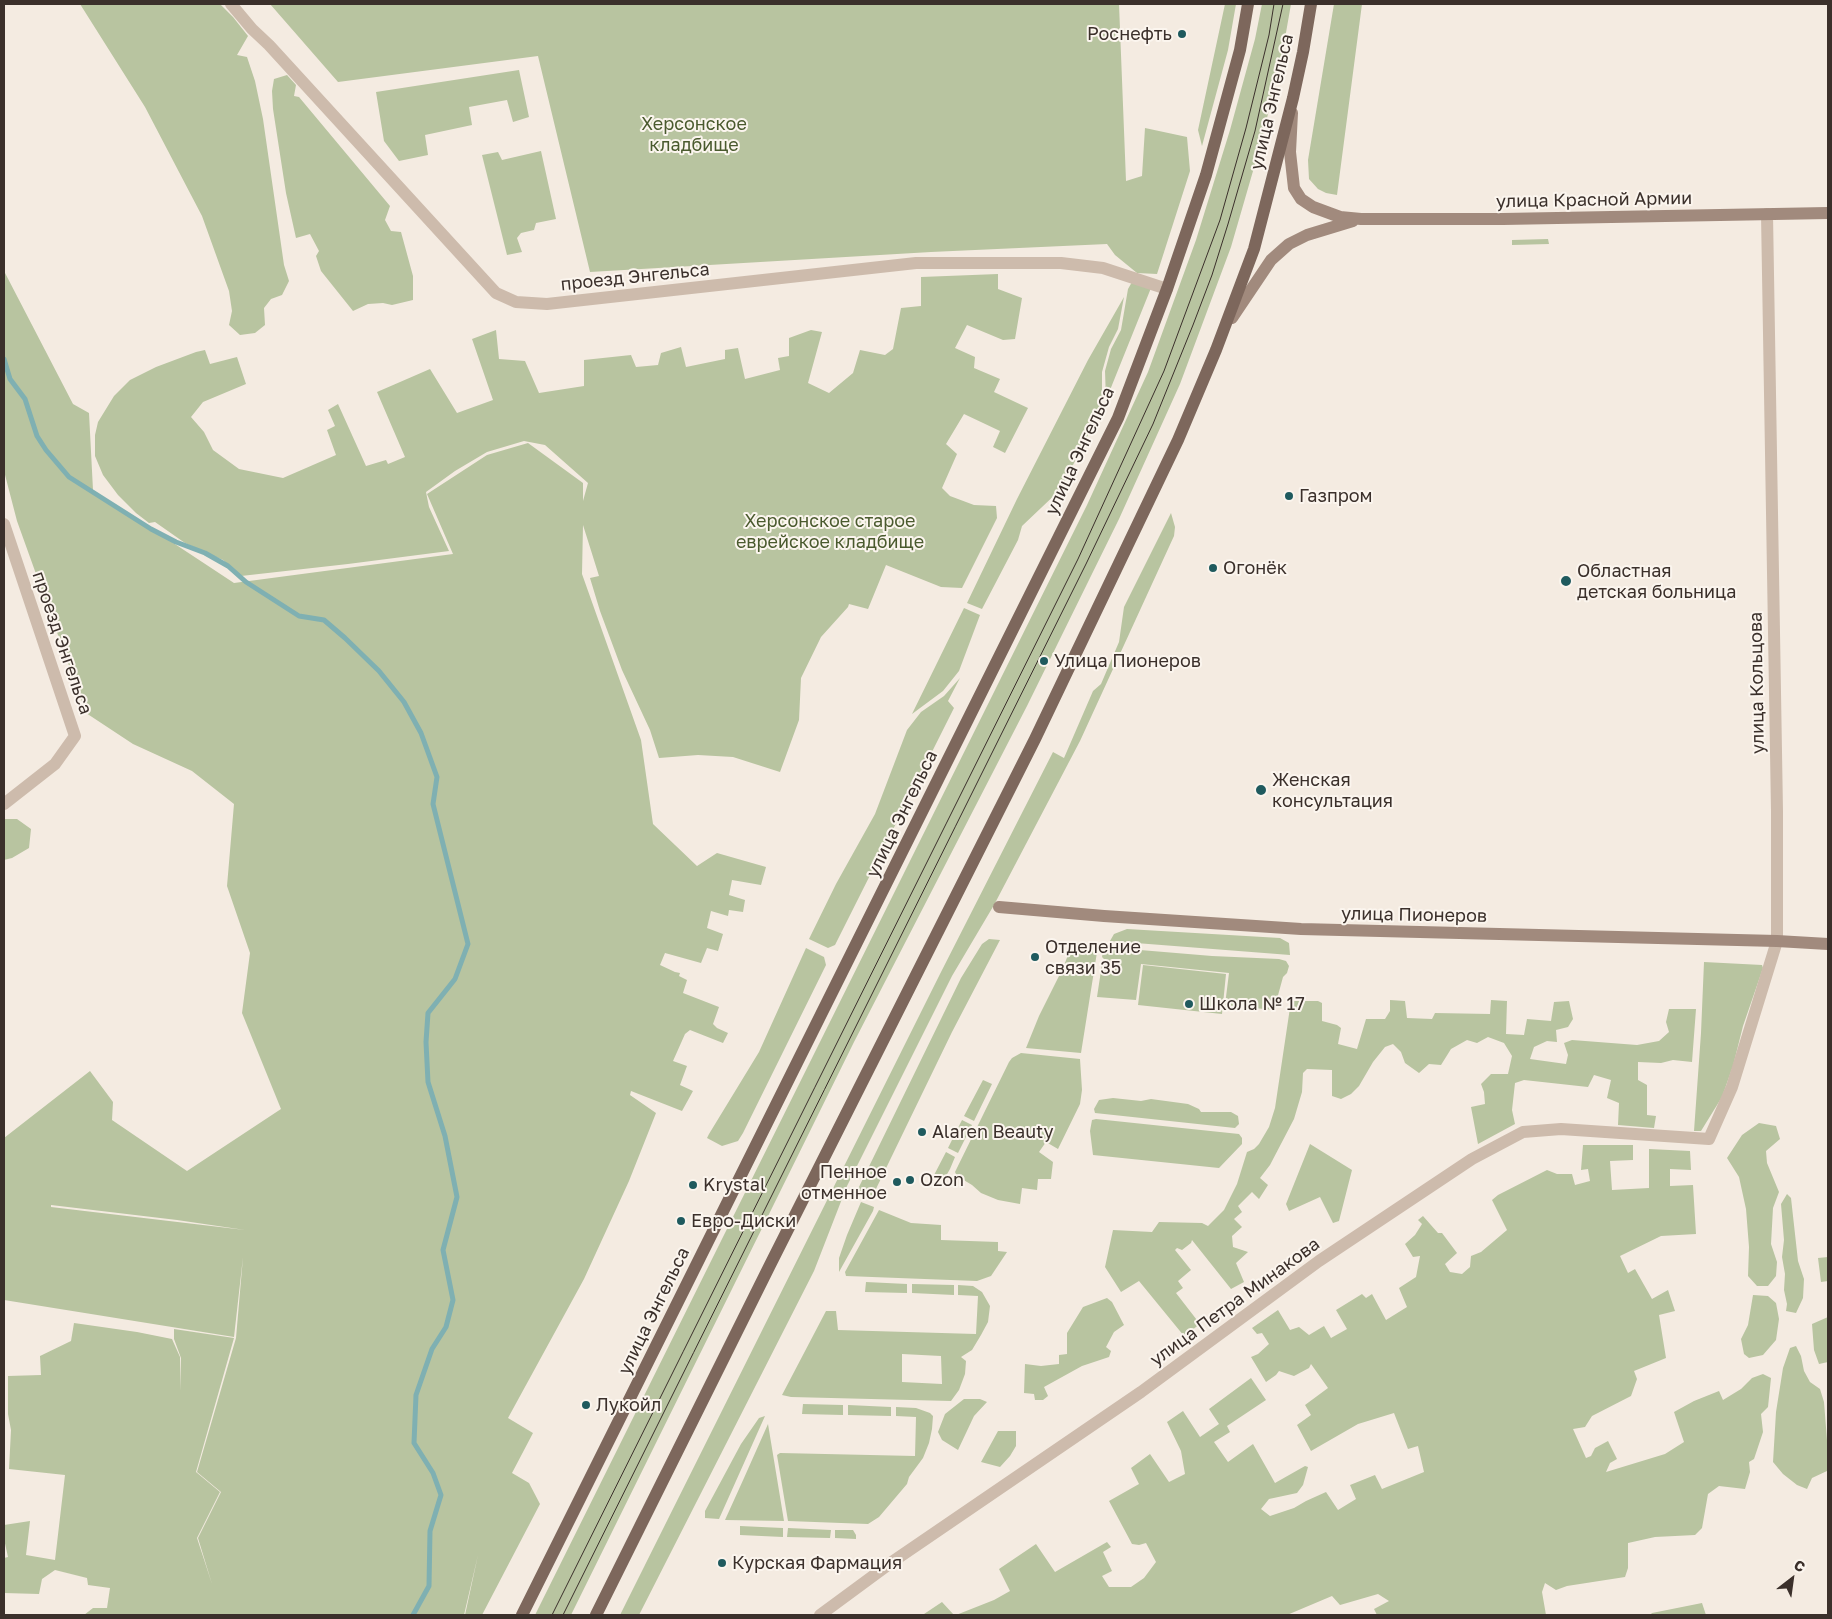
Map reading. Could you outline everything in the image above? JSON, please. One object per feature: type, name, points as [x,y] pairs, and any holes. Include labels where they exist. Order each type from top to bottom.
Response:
[{"type":"main road","name":"улица Энгельса","points":[[522,1615],[1118,418],[1167,289],[1206,175],[1240,50],[1248,4]]},
{"type":"main road","name":"улица Энгельса","points":[[596,1615],[1035,739],[1178,440],[1216,350],[1254,249],[1293,98],[1312,4]]},
{"type":"main road","points":[[1293,98],[1290,152],[1294,188],[1301,199],[1314,207],[1334,216],[1360,220]]},
{"type":"main road","name":"улица Красной Армии","points":[[1360,220],[1828,213]]},
{"type":"main road","points":[[1216,350],[1235,311],[1271,260],[1289,244],[1307,235],[1360,220]]},
{"type":"main road","name":"улица Пионеров","points":[[1000,907],[1301,929],[1777,941],[1828,944]]},
{"type":"street","name":"проезд Энгельса","points":[[231,4],[496,292],[516,302],[546,304],[916,263],[1061,263],[1103,268],[1167,289]]},
{"type":"street","name":"улица Кольцова","points":[[1709,1139],[1732,1087],[1777,941],[1777,801],[1768,214]]},
{"type":"street","name":"проезд Энгельса","points":[[4,524],[75,736],[55,764],[4,804]]},
{"type":"street","name":"улица Петра Минакова","points":[[820,1615],[892,1562],[1141,1392],[1319,1261],[1472,1159],[1523,1132],[1561,1129],[1709,1139]]},
{"type":"green space","points":[[80,4],[220,4],[248,36],[237,55],[247,57],[255,81],[263,119],[284,265],[289,281],[282,295],[271,299],[264,308],[265,325],[255,333],[240,335],[229,325],[232,311],[229,291],[202,216],[145,107]]},
{"type":"green space","name":"Херсонское кладбище","points":[[270,4],[1119,4],[1126,181],[1142,176],[1145,128],[1187,137],[1190,171],[1157,274],[1137,273],[1115,255],[1107,244],[931,252],[590,272],[538,56],[338,82]]},
{"type":"green space","points":[[1225,4],[1236,4],[1228,50],[1202,146],[1198,130]]},
{"type":"green space","points":[[1262,4],[1291,4],[1284,44],[1262,140],[1231,247],[1180,384],[1119,519],[1027,706],[854,1042],[571,1615],[535,1615],[1087,505],[1148,372],[1196,240],[1230,130],[1255,39]]},
{"type":"green space","points":[[1334,4],[1362,4],[1337,195],[1318,189],[1309,179],[1308,160]]},
{"type":"green space","points":[[519,70],[529,117],[513,122],[507,100],[469,107],[472,125],[425,135],[428,155],[399,161],[384,141],[376,92]]},
{"type":"green space","points":[[287,75],[296,85],[294,96],[299,97],[390,206],[385,220],[391,231],[401,232],[413,276],[413,300],[392,305],[383,303],[368,304],[353,311],[321,271],[316,256],[319,251],[310,234],[296,238],[286,193],[272,91],[274,79]]},
{"type":"green space","points":[[541,151],[556,219],[536,223],[534,230],[521,233],[517,238],[522,252],[507,255],[482,155],[498,152],[502,160]]},
{"type":"green space","points":[[1548,239],[1549,244],[1512,245],[1512,240]]},
{"type":"green space","name":"Херсонское старое еврейское кладбище","points":[[4,271],[73,404],[89,413],[93,490],[234,583],[453,554],[427,494],[487,455],[528,443],[583,483],[583,501],[588,483],[545,445],[524,441],[487,452],[455,471],[426,492],[429,507],[449,551],[241,576],[223,560],[185,543],[155,522],[149,523],[136,513],[118,495],[103,475],[95,456],[95,435],[98,422],[114,396],[130,380],[156,367],[196,352],[205,350],[210,364],[237,357],[246,384],[203,402],[191,417],[204,432],[213,450],[239,469],[283,478],[336,455],[327,430],[335,426],[328,410],[338,404],[366,466],[386,460],[388,464],[405,457],[377,392],[430,369],[457,413],[493,400],[472,339],[496,330],[499,359],[525,361],[539,393],[584,386],[584,360],[631,355],[636,367],[658,365],[661,353],[681,347],[686,367],[725,359],[725,350],[738,348],[745,379],[780,370],[778,358],[789,356],[789,338],[811,330],[822,332],[808,383],[829,393],[853,373],[860,350],[885,355],[893,349],[901,308],[921,306],[921,277],[998,274],[998,289],[1022,298],[1015,339],[1003,340],[967,325],[955,348],[975,357],[974,368],[1000,379],[994,392],[1028,408],[1005,453],[993,447],[1000,431],[964,414],[946,444],[957,454],[942,488],[950,496],[974,505],[996,506],[997,518],[962,588],[941,587],[886,565],[868,609],[849,604],[821,637],[801,678],[799,720],[780,772],[733,757],[698,755],[659,758],[650,730],[622,670],[600,611],[590,578],[599,576],[583,525],[582,574],[641,740],[653,824],[697,866],[717,853],[766,867],[761,885],[732,880],[729,895],[745,900],[743,912],[729,910],[728,916],[711,911],[707,928],[723,934],[718,951],[707,948],[701,963],[665,953],[660,965],[680,973],[679,976],[687,980],[683,993],[719,1007],[713,1024],[728,1033],[723,1043],[690,1030],[685,1034],[673,1061],[687,1066],[680,1085],[693,1091],[682,1111],[631,1091],[630,1095],[656,1113],[629,1181],[584,1279],[508,1418],[533,1433],[512,1473],[529,1483],[540,1504],[482,1615],[465,1615],[478,1555],[464,1615],[84,1615],[93,1608],[107,1608],[110,1588],[88,1585],[87,1578],[55,1570],[42,1579],[39,1594],[4,1593],[4,1558],[8,1557],[4,1539],[4,1525],[30,1521],[26,1555],[55,1560],[65,1475],[9,1469],[11,1430],[8,1414],[8,1376],[41,1375],[40,1356],[71,1341],[74,1323],[172,1339],[180,1357],[181,1391],[181,1358],[174,1339],[174,1329],[234,1338],[196,1472],[220,1492],[197,1538],[212,1584],[198,1538],[221,1492],[197,1472],[236,1338],[243,1257],[234,1337],[4,1300],[4,1138],[90,1071],[113,1102],[112,1120],[187,1171],[281,1109],[242,1013],[250,953],[227,886],[234,804],[192,771],[133,744],[86,713],[17,521],[4,471]],"holes":[[[51,1205],[245,1230],[51,1207]]]},
{"type":"green space","points":[[1132,282],[1151,288],[1106,400],[1105,371],[1111,349],[1121,330],[1128,289]]},
{"type":"green space","points":[[1124,297],[1118,329],[1109,347],[1102,372],[1102,407],[1061,489],[1022,526],[1018,540],[982,609],[967,603],[1017,499],[1088,360]]},
{"type":"green space","points":[[1171,513],[1175,527],[1174,536],[1080,741],[994,905],[952,976],[847,1186],[814,1271],[639,1615],[620,1615],[1053,752],[1064,758],[1093,691],[1101,684],[1119,642],[1124,607]]},
{"type":"green space","points":[[964,608],[980,615],[959,671],[943,691],[912,714]]},
{"type":"green space","points":[[960,678],[948,701],[954,708],[835,945],[828,948],[809,939],[836,884],[875,814],[907,730],[921,712],[944,696]]},
{"type":"green space","points":[[4,819],[17,819],[31,829],[29,848],[12,858],[4,860]]},
{"type":"green space","points":[[1127,929],[1280,938],[1289,943],[1290,955],[1110,941],[1114,934]]},
{"type":"green space","points":[[989,939],[1000,940],[952,1032],[874,1193],[870,1197],[857,1191],[961,978],[982,944]]},
{"type":"green space","points":[[1073,942],[1098,946],[1081,1053],[1026,1048],[1039,1016],[1063,968]]},
{"type":"green space","points":[[1104,947],[1212,956],[1279,959],[1286,961],[1289,966],[1287,973],[1283,977],[1274,1010],[1225,1005],[1229,973],[1141,964],[1136,1000],[1097,997],[1102,964],[1105,960],[1102,957]]},
{"type":"green space","points":[[806,948],[824,957],[826,965],[743,1133],[738,1141],[722,1146],[707,1138],[759,1052]]},
{"type":"green space","points":[[1704,962],[1762,965],[1763,968],[1722,1097],[1701,1131],[1694,1131],[1701,1033]]},
{"type":"green space","points":[[1143,965],[1226,974],[1222,1014],[1138,1005]]},
{"type":"green space","points":[[1390,1000],[1405,1001],[1407,1018],[1432,1019],[1435,1013],[1490,1014],[1491,1000],[1507,1001],[1506,1034],[1524,1035],[1527,1019],[1551,1021],[1554,1002],[1569,1001],[1573,1019],[1568,1027],[1556,1030],[1557,1042],[1547,1041],[1534,1047],[1530,1059],[1566,1064],[1568,1055],[1564,1043],[1572,1040],[1637,1045],[1659,1041],[1669,1032],[1666,1022],[1669,1009],[1696,1009],[1692,1062],[1673,1060],[1661,1063],[1638,1062],[1638,1080],[1647,1085],[1647,1115],[1656,1116],[1654,1128],[1618,1125],[1619,1103],[1607,1098],[1611,1080],[1594,1075],[1588,1087],[1524,1080],[1515,1083],[1512,1110],[1515,1124],[1478,1144],[1471,1107],[1485,1104],[1481,1084],[1491,1074],[1508,1074],[1512,1056],[1504,1043],[1488,1037],[1477,1043],[1467,1040],[1451,1049],[1441,1065],[1429,1064],[1419,1073],[1405,1063],[1401,1052],[1393,1044],[1385,1047],[1373,1062],[1359,1086],[1351,1094],[1341,1099],[1332,1096],[1332,1070],[1307,1069],[1303,1073],[1302,1092],[1294,1119],[1270,1165],[1260,1178],[1268,1185],[1259,1199],[1252,1192],[1238,1206],[1242,1212],[1234,1219],[1242,1227],[1232,1236],[1233,1247],[1248,1252],[1236,1263],[1244,1282],[1231,1289],[1192,1240],[1182,1250],[1177,1248],[1175,1250],[1191,1270],[1178,1281],[1183,1288],[1176,1293],[1200,1324],[1184,1336],[1139,1281],[1121,1292],[1105,1267],[1113,1230],[1152,1232],[1159,1222],[1202,1223],[1208,1226],[1224,1210],[1237,1184],[1247,1152],[1259,1144],[1269,1127],[1275,1108],[1291,1001],[1318,1001],[1322,1003],[1322,1021],[1341,1028],[1338,1044],[1357,1049],[1366,1019],[1385,1019],[1390,1011]]},
{"type":"green space","points":[[1021,1053],[1080,1059],[1082,1090],[1080,1104],[1058,1149],[1046,1142],[1039,1152],[1053,1162],[1051,1179],[1038,1179],[1037,1190],[1022,1188],[1020,1204],[998,1200],[981,1193],[957,1176],[955,1172],[1009,1062]]},
{"type":"green space","points":[[983,1080],[992,1084],[974,1121],[964,1116]]},
{"type":"green space","points":[[1113,1098],[1141,1101],[1151,1099],[1188,1104],[1199,1109],[1201,1112],[1231,1112],[1238,1116],[1239,1124],[1235,1128],[1095,1113],[1094,1109],[1099,1100]]},
{"type":"green space","points":[[962,1120],[972,1125],[958,1153],[948,1148]]},
{"type":"green space","points":[[1092,1120],[1239,1134],[1242,1138],[1242,1144],[1219,1168],[1093,1155],[1090,1131]]},
{"type":"green space","points":[[1759,1123],[1776,1126],[1780,1139],[1766,1151],[1767,1163],[1779,1192],[1773,1208],[1771,1244],[1777,1262],[1776,1276],[1768,1286],[1757,1286],[1748,1276],[1749,1247],[1746,1209],[1739,1177],[1727,1158],[1742,1135]]},
{"type":"green space","points":[[1310,1144],[1352,1170],[1339,1221],[1333,1223],[1320,1197],[1289,1211],[1286,1204]]},
{"type":"green space","points":[[1583,1145],[1633,1145],[1633,1160],[1610,1161],[1612,1190],[1649,1188],[1649,1149],[1690,1151],[1691,1170],[1670,1169],[1670,1186],[1693,1185],[1696,1234],[1661,1236],[1620,1256],[1628,1273],[1635,1269],[1652,1299],[1668,1290],[1675,1311],[1659,1315],[1666,1358],[1634,1371],[1637,1379],[1631,1396],[1592,1416],[1585,1427],[1573,1429],[1586,1458],[1591,1456],[1595,1448],[1608,1441],[1617,1459],[1610,1463],[1606,1472],[1665,1454],[1684,1442],[1674,1412],[1694,1401],[1719,1391],[1723,1400],[1741,1389],[1752,1378],[1763,1374],[1771,1378],[1768,1407],[1761,1414],[1763,1432],[1754,1459],[1749,1462],[1750,1472],[1745,1489],[1719,1486],[1708,1494],[1702,1528],[1695,1535],[1655,1537],[1628,1543],[1628,1568],[1625,1577],[1567,1586],[1556,1590],[1545,1583],[1542,1592],[1546,1615],[1377,1615],[1374,1609],[1389,1601],[1378,1594],[1340,1605],[1332,1596],[1287,1615],[956,1615],[994,1600],[1010,1591],[999,1569],[1036,1544],[1055,1572],[1107,1542],[1111,1547],[1103,1552],[1112,1571],[1102,1576],[1109,1587],[1131,1587],[1144,1578],[1156,1562],[1146,1543],[1132,1544],[1109,1501],[1139,1484],[1131,1468],[1150,1454],[1169,1482],[1185,1474],[1181,1451],[1167,1422],[1183,1411],[1200,1437],[1219,1424],[1209,1409],[1251,1378],[1266,1400],[1227,1426],[1230,1432],[1214,1442],[1228,1462],[1253,1444],[1275,1483],[1305,1466],[1308,1467],[1303,1485],[1297,1493],[1269,1499],[1261,1509],[1270,1516],[1294,1508],[1326,1492],[1338,1510],[1356,1499],[1350,1485],[1375,1475],[1382,1489],[1424,1472],[1418,1446],[1408,1449],[1394,1413],[1358,1424],[1311,1451],[1297,1425],[1311,1415],[1305,1405],[1328,1388],[1311,1364],[1309,1368],[1294,1376],[1279,1371],[1266,1382],[1251,1357],[1258,1354],[1269,1344],[1262,1333],[1257,1334],[1252,1328],[1278,1310],[1290,1330],[1299,1327],[1309,1335],[1324,1326],[1331,1338],[1347,1329],[1336,1310],[1362,1294],[1366,1298],[1372,1294],[1386,1320],[1407,1307],[1399,1288],[1416,1277],[1420,1256],[1413,1257],[1405,1244],[1415,1235],[1422,1224],[1418,1220],[1423,1216],[1438,1233],[1442,1233],[1457,1253],[1445,1264],[1450,1272],[1462,1274],[1470,1267],[1471,1256],[1481,1252],[1507,1230],[1492,1200],[1498,1195],[1547,1170],[1557,1174],[1572,1174],[1575,1185],[1590,1181],[1588,1169],[1581,1170]]},
{"type":"green space","points":[[946,1152],[955,1157],[950,1169],[946,1176],[933,1177]]},
{"type":"green space","points":[[1787,1194],[1791,1198],[1798,1261],[1804,1279],[1803,1298],[1796,1313],[1786,1311],[1787,1304],[1784,1290],[1785,1274],[1782,1257],[1784,1240],[1781,1204]]},
{"type":"green space","points":[[861,1202],[874,1207],[873,1211],[839,1272],[839,1258]]},
{"type":"green space","points":[[879,1210],[911,1223],[941,1225],[941,1240],[998,1242],[998,1251],[1007,1252],[991,1276],[977,1281],[846,1276],[845,1272]]},
{"type":"green space","points":[[1828,1257],[1828,1281],[1821,1282],[1818,1258]]},
{"type":"green space","points":[[866,1282],[907,1284],[907,1293],[865,1292]]},
{"type":"green space","points":[[912,1284],[954,1285],[954,1295],[912,1293]]},
{"type":"green space","points":[[958,1285],[973,1286],[982,1292],[990,1306],[988,1322],[981,1335],[972,1350],[961,1357],[966,1361],[965,1374],[959,1390],[951,1401],[791,1397],[782,1395],[826,1311],[836,1311],[838,1330],[976,1334],[978,1296],[958,1295]],"holes":[[[902,1354],[941,1356],[942,1384],[902,1382]]]},
{"type":"green space","points":[[1753,1295],[1768,1296],[1776,1303],[1779,1319],[1776,1340],[1763,1355],[1749,1358],[1744,1354],[1741,1339],[1748,1325]]},
{"type":"green space","points":[[1107,1298],[1112,1302],[1124,1325],[1114,1332],[1106,1347],[1111,1351],[1109,1357],[1082,1366],[1044,1387],[1048,1396],[1043,1400],[1035,1400],[1034,1394],[1024,1393],[1025,1364],[1041,1366],[1059,1364],[1059,1355],[1067,1354],[1067,1333],[1083,1307]]},
{"type":"green space","points":[[1828,1317],[1828,1362],[1819,1364],[1814,1350],[1812,1324]]},
{"type":"green space","points":[[1796,1346],[1801,1356],[1804,1371],[1810,1382],[1820,1389],[1824,1402],[1828,1453],[1827,1471],[1812,1478],[1807,1489],[1797,1485],[1783,1474],[1773,1462],[1776,1412],[1783,1368],[1790,1348]]},
{"type":"green space","points":[[964,1399],[980,1399],[987,1402],[974,1416],[958,1450],[942,1440],[938,1432],[945,1414]]},
{"type":"green space","points":[[803,1404],[843,1405],[843,1415],[802,1414]]},
{"type":"green space","points":[[848,1405],[891,1407],[891,1416],[848,1415]]},
{"type":"green space","points":[[896,1407],[916,1408],[930,1413],[933,1416],[932,1429],[923,1458],[909,1477],[907,1484],[879,1517],[868,1524],[788,1521],[777,1455],[780,1453],[915,1456],[916,1417],[896,1416]]},
{"type":"green space","points":[[765,1416],[719,1519],[705,1518],[705,1511],[741,1444],[759,1418]]},
{"type":"green space","points":[[768,1424],[784,1521],[725,1520],[744,1478]]},
{"type":"green space","points":[[998,1431],[1016,1431],[1016,1446],[1000,1467],[981,1462]]},
{"type":"green space","points":[[740,1526],[783,1528],[783,1537],[740,1535]]},
{"type":"green space","points":[[788,1528],[831,1530],[830,1538],[787,1537]]},
{"type":"green space","points":[[835,1530],[853,1530],[856,1539],[835,1538]]},
{"type":"green space","points":[[942,1602],[954,1615],[924,1615],[924,1614]]},
{"type":"green space","points":[[1702,1603],[1706,1615],[1650,1615],[1652,1613]]},
{"type":"waterway","points":[[4,359],[10,379],[25,399],[37,436],[46,450],[69,477],[151,529],[176,542],[205,553],[228,566],[246,582],[299,616],[324,620],[379,671],[404,702],[421,733],[437,777],[433,804],[468,944],[455,979],[428,1013],[426,1042],[428,1082],[445,1136],[457,1197],[443,1250],[453,1300],[446,1327],[432,1349],[416,1395],[414,1443],[433,1473],[441,1495],[430,1531],[429,1586],[413,1615]]},
{"type":"tram line","points":[[552,1615],[1078,559],[1164,371],[1220,220],[1246,128],[1269,35],[1274,4]]},
{"type":"tram line","points":[[563,1615],[1086,564],[1153,424],[1212,275],[1228,224],[1255,131],[1283,4]]},
{"type":"place","name":"Роснефть","points":[[1182,34]]},
{"type":"place","name":"Газпром","points":[[1289,496]]},
{"type":"place","name":"Огонёк","points":[[1213,568]]},
{"type":"place","name":"Областная детская больница","points":[[1566,581]]},
{"type":"place","name":"Улица Пионеров","points":[[1044,661]]},
{"type":"place","name":"Женская консультация","points":[[1261,790]]},
{"type":"place","name":"Отделение связи 35","points":[[1035,957]]},
{"type":"place","name":"Школа № 17","points":[[1189,1004]]},
{"type":"place","name":"Alaren Beauty","points":[[922,1132]]},
{"type":"place","name":"Ozon","points":[[910,1180]]},
{"type":"place","name":"Пенное отменное","points":[[897,1182]]},
{"type":"place","name":"Krystal","points":[[693,1185]]},
{"type":"place","name":"Евро-Диски","points":[[681,1221]]},
{"type":"place","name":"Лукойл","points":[[586,1405]]},
{"type":"place","name":"Курская Фармация","points":[[722,1563]]}]
